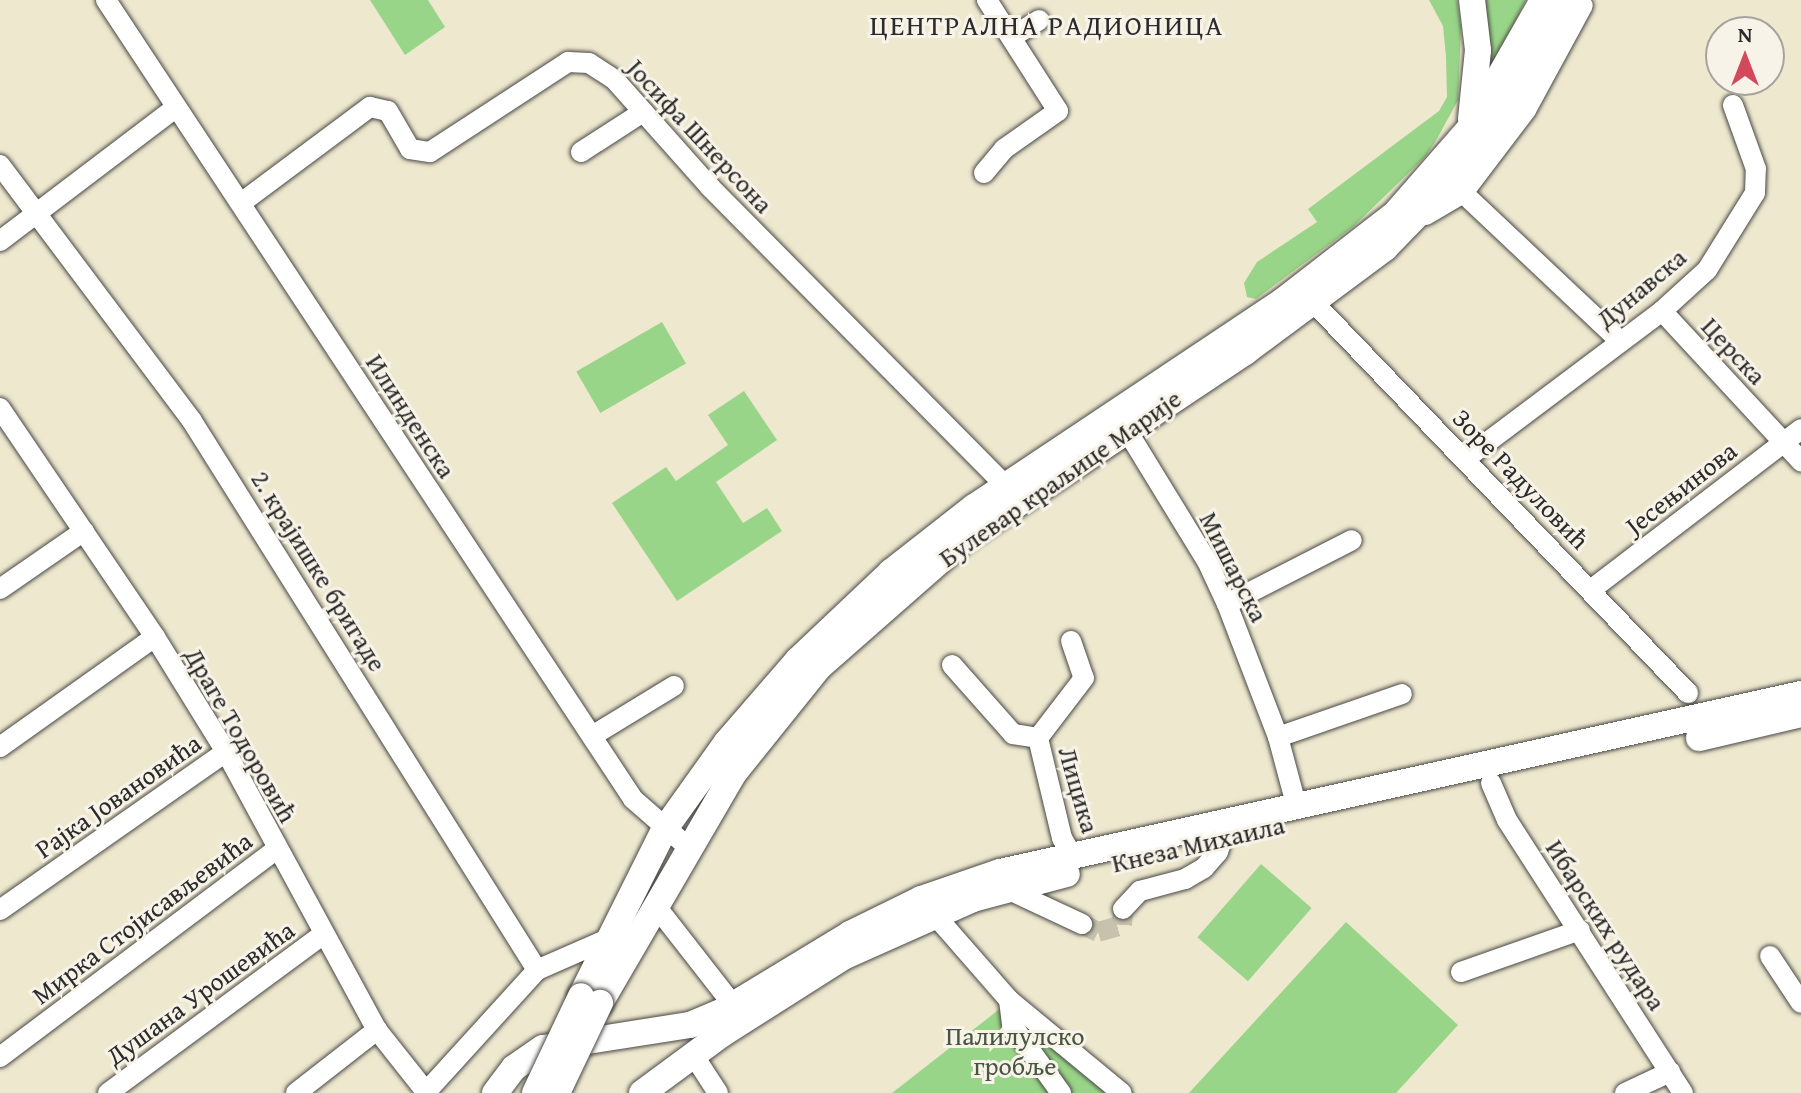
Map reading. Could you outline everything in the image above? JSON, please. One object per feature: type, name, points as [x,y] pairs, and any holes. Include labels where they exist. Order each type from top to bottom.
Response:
[{"type":"main road","points":[[1470,128],[1478,58],[1472,0]]},
{"type":"main road","name":"Булевар краљице Марије","points":[[588,997],[610,938],[664,830],[734,733],[798,660],[891,572],[1005,485],[1323,272],[1395,214],[1470,128],[1543,0]]},
{"type":"main road","name":"Булевар краљице Марије","points":[[588,997],[655,905],[688,847],[772,721],[858,628],[965,539],[1315,304],[1412,223],[1492,132],[1575,3]]},
{"type":"main road","name":"Кнеза Михаила","points":[[728,1008],[850,934],[921,899],[1072,855],[1296,804],[1484,767],[1801,694]]},
{"type":"main road","name":"Кнеза Михаила","points":[[642,1093],[845,956],[934,914],[1007,889],[1223,837],[1491,783],[1801,714]]},
{"type":"main road","points":[[535,1093],[588,997]]},
{"type":"main road","points":[[557,1093],[588,997]]},
{"type":"main road","points":[[495,1093],[514,1068],[543,1048],[690,1025],[728,1008]]},
{"type":"main road","points":[[694,1056],[699,1036],[728,1008]]},
{"type":"main road","points":[[628,1093],[657,1068],[663,1053],[649,1036],[637,1032]]},
{"type":"street","name":"Илинденска","points":[[106,0],[633,799],[664,830],[688,847]]},
{"type":"street","points":[[984,173],[1004,149],[1058,111],[987,0]]},
{"type":"street","points":[[1412,223],[1463,193],[1526,110],[1575,3]]},
{"type":"street","points":[[1012,37],[1039,20]]},
{"type":"street","name":"Јосифа Шнерсона","points":[[241,203],[370,107],[388,111],[410,149],[430,152],[568,62],[589,63],[615,80],[787,267],[1005,485]]},
{"type":"street","name":"Дунавска","points":[[1465,459],[1662,311],[1707,270],[1755,193],[1756,169],[1733,105]]},
{"type":"street","points":[[0,241],[175,108]]},
{"type":"street","points":[[581,152],[643,112]]},
{"type":"street","name":"2. крајишке бригаде","points":[[0,165],[244,500],[537,970]]},
{"type":"street","points":[[1463,193],[1620,341]]},
{"type":"street","name":"Зоре Радуловић","points":[[1315,304],[1592,589],[1688,693]]},
{"type":"street","name":"Церска","points":[[1662,311],[1801,461]]},
{"type":"street","name":"Драге Тодоровић","points":[[1,412],[155,637],[226,752],[322,935],[377,1030],[426,1092]]},
{"type":"street","name":"Мишарска","points":[[1126,429],[1207,561],[1227,604],[1278,737],[1296,804]]},
{"type":"street","name":"Јесењинова","points":[[1592,589],[1801,429]]},
{"type":"street","points":[[0,589],[84,531]]},
{"type":"street","points":[[1227,604],[1352,540]]},
{"type":"street","points":[[0,747],[155,637]]},
{"type":"street","name":"Лицика","points":[[1038,738],[1084,678],[1071,641]]},
{"type":"street","name":"Лицика","points":[[952,665],[1013,734],[1038,738]]},
{"type":"street","points":[[592,736],[674,686]]},
{"type":"street","points":[[1278,737],[1402,694]]},
{"type":"street","name":"Лицика","points":[[1038,738],[1062,838],[1072,855]]},
{"type":"street","name":"Рајка Јовановића","points":[[0,910],[226,752]]},
{"type":"street","name":"Ибарских рудара","points":[[1491,783],[1507,820],[1683,1093]]},
{"type":"street","points":[[1123,909],[1140,891],[1204,868],[1218,852],[1223,837]]},
{"type":"street","name":"Мирка Стојисављевића","points":[[0,1057],[276,850]]},
{"type":"street","points":[[1007,889],[1082,924]]},
{"type":"street","points":[[655,905],[728,1008]]},
{"type":"street","points":[[934,914],[938,924],[1009,1000],[1122,1093]]},
{"type":"street","points":[[1461,972],[1580,930]]},
{"type":"street","name":"Душана Урошевића","points":[[108,1093],[322,935]]},
{"type":"street","points":[[426,1092],[537,970],[610,938]]},
{"type":"street","points":[[1770,956],[1801,1003]]},
{"type":"street","points":[[537,970],[568,976],[588,997]]},
{"type":"street","points":[[1009,1000],[1012,1025],[1061,1093]]},
{"type":"street","points":[[296,1093],[377,1030]]},
{"type":"street","points":[[694,1056],[718,1093]]},
{"type":"street","points":[[1625,1093],[1670,1072]]},
{"type":"green space","points":[[370,0],[428,0],[445,27],[405,55]]},
{"type":"green space","points":[[1429,0],[1457,0],[1461,27],[1458,100],[1438,137],[1426,156],[1354,226],[1256,299],[1247,297],[1244,283],[1257,262],[1317,222],[1308,209],[1439,111],[1447,97],[1446,57],[1443,26]]},
{"type":"green space","points":[[1480,0],[1526,0],[1486,78]]},
{"type":"green space","points":[[662,322],[686,364],[600,413],[576,372]]},
{"type":"green space","points":[[744,391],[777,440],[716,482],[743,523],[767,508],[782,531],[677,601],[612,503],[666,467],[676,481],[728,445],[708,415]]},
{"type":"green space","points":[[1261,864],[1312,908],[1248,981],[1197,937]]},
{"type":"green space","points":[[1346,922],[1458,1025],[1396,1093],[1189,1093]]},
{"type":"green space","name":"Палилулско гробље","points":[[1015,997],[1135,1093],[892,1093]]},
{"type":"tunnel","points":[[1082,924],[1098,932],[1122,925],[1123,909]]},
{"type":"district","name":"ЦЕНТРАЛНА РАДИОНИЦА","points":[[1047,25]]}]
